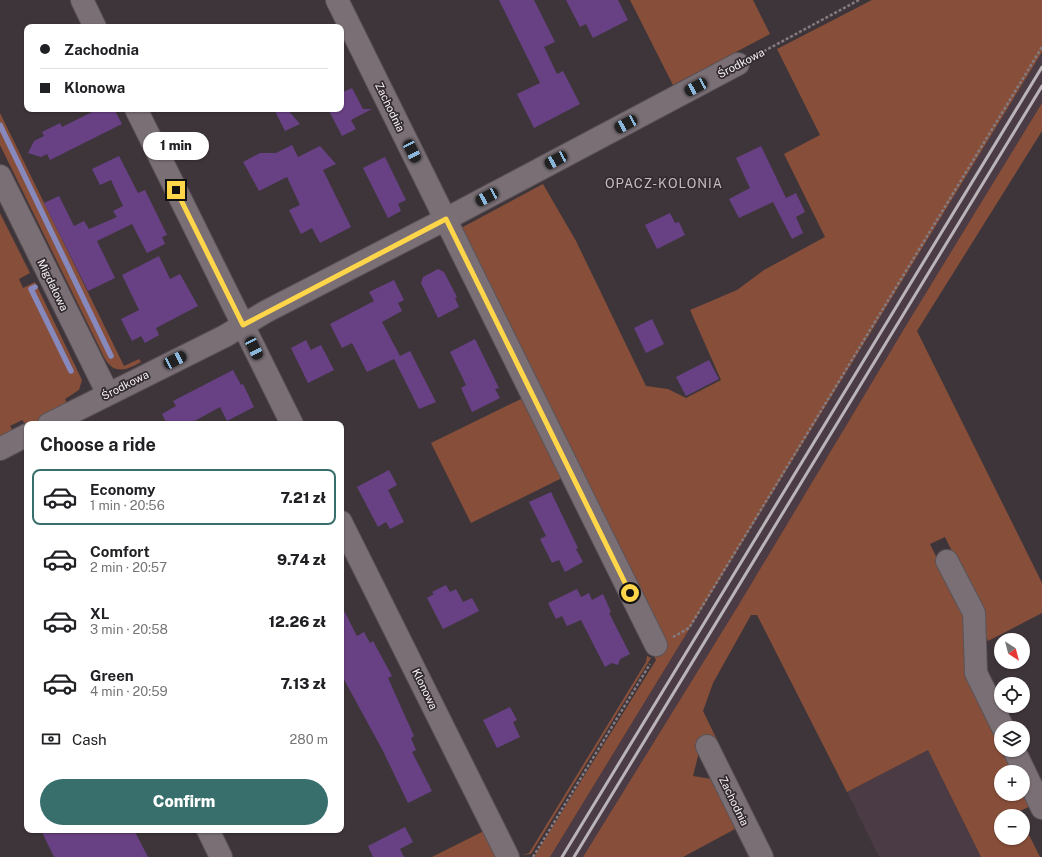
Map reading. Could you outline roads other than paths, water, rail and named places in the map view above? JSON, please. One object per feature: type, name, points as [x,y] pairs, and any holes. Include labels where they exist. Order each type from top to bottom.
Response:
[{"type":"street","points":[[82,0],[94,24]]},
{"type":"street","name":"Zachodnia","points":[[337,0],[656,645]]},
{"type":"street","name":"Środkowa","points":[[55,421],[446,219],[738,64]]},
{"type":"street","points":[[137,112],[291,421]]},
{"type":"street","name":"Migdałowa","points":[[0,176],[108,394]]},
{"type":"street","points":[[0,449],[24,437]]},
{"type":"street","name":"Klonowa","points":[[344,528],[508,857]]},
{"type":"street","points":[[947,561],[974,613],[976,673],[1000,721]]},
{"type":"street","name":"Zachodnia","points":[[707,746],[762,857]]},
{"type":"street","points":[[1017,757],[1042,808]]},
{"type":"street","points":[[209,833],[221,857]]},
{"type":"waterway","points":[[0,125],[111,356]]},
{"type":"waterway","points":[[35,287],[31,289],[71,371]]},
{"type":"railway","points":[[562,857],[1042,67]]},
{"type":"railway","points":[[574,857],[1042,86]]},
{"type":"district","name":"OPACZ-KOLONIA","points":[[664,183]]}]
